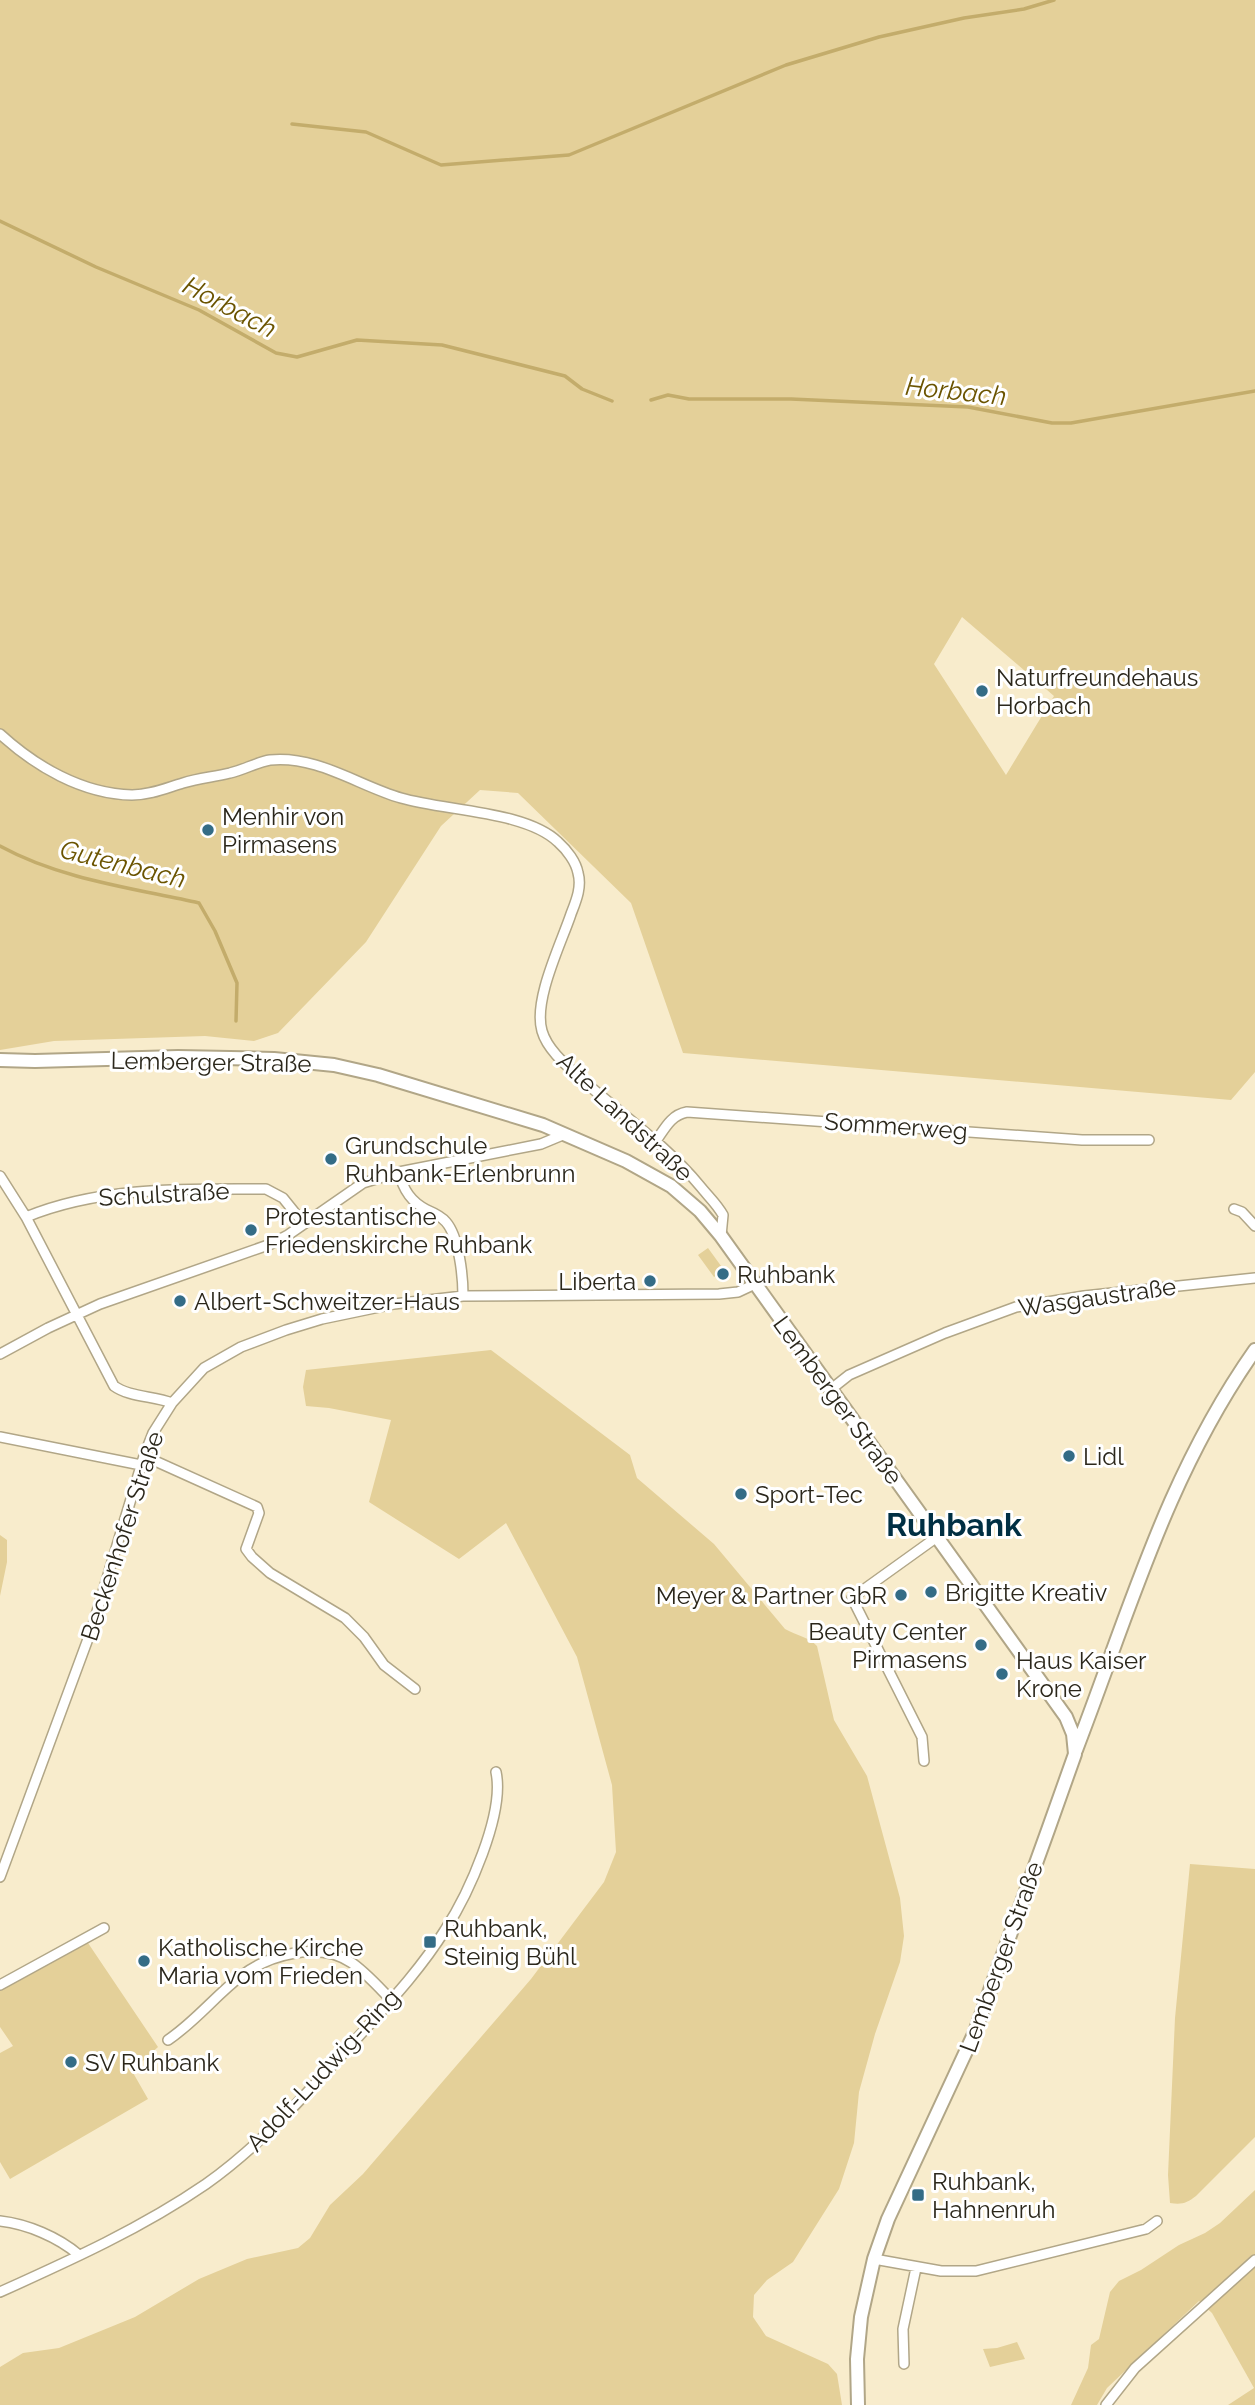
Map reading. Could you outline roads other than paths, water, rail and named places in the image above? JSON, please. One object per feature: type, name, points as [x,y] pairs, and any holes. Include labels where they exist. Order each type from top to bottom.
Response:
[{"type":"main road","name":"Lemberger Straße","points":[[0,1060],[212,1057],[322,1064],[427,1088],[565,1134],[654,1174],[687,1198],[722,1236],[1069,1722],[1074,1754],[974,2034],[888,2219],[874,2259],[861,2317],[857,2359],[859,2405]]},
{"type":"main road","points":[[1074,1754],[1169,1500],[1220,1402],[1255,1350]]},
{"type":"main road","points":[[1069,1722],[1092,1708]]},
{"type":"street","name":"Alte Landstraße","points":[[0,733],[23,755],[38,764],[72,781],[116,793],[149,793],[185,782],[239,771],[269,760],[289,760],[324,768],[405,800],[510,820],[545,832],[570,856],[579,876],[575,903],[546,985],[541,1012],[542,1032],[563,1062],[680,1162],[719,1208],[724,1222],[722,1236]]},
{"type":"street","name":"Sommerweg","points":[[656,1141],[672,1118],[687,1112],[1055,1138],[1149,1140]]},
{"type":"street","points":[[0,1354],[78,1314],[271,1244],[355,1187],[399,1172],[541,1144],[565,1134]]},
{"type":"street","points":[[399,1172],[404,1190],[409,1196],[449,1226],[460,1264],[463,1296]]},
{"type":"street","points":[[0,1176],[26,1217],[111,1382],[117,1388],[172,1403]]},
{"type":"street","name":"Schulstraße","points":[[26,1217],[86,1199],[124,1192],[266,1189],[283,1198],[304,1224]]},
{"type":"street","points":[[1234,1209],[1242,1212],[1255,1226]]},
{"type":"street","name":"Wasgaustraße","points":[[830,1390],[849,1375],[945,1333],[1016,1307],[1084,1296],[1255,1278]]},
{"type":"street","name":"Beckenhofer Straße","points":[[0,1877],[92,1628],[153,1433],[172,1403],[204,1368],[266,1337],[355,1311],[432,1298],[719,1294],[738,1292],[755,1284]]},
{"type":"street","points":[[0,1437],[143,1460],[257,1507],[259,1514],[247,1545],[247,1552],[270,1573],[345,1618],[364,1637],[384,1665],[415,1689]]},
{"type":"street","points":[[924,1761],[922,1737],[852,1598],[936,1537]]},
{"type":"street","name":"Adolf-Ludwig-Ring","points":[[0,2292],[167,2209],[232,2164],[297,2104],[391,2000],[444,1931],[463,1895],[496,1813],[499,1787],[496,1773]]},
{"type":"street","points":[[0,1985],[104,1928]]},
{"type":"street","points":[[168,2040],[191,2024],[228,1987],[251,1970],[276,1958],[305,1952],[328,1954],[350,1962],[391,2000]]},
{"type":"street","points":[[0,2221],[24,2225],[79,2255]]},
{"type":"street","points":[[874,2259],[916,2268],[961,2272],[996,2267],[1146,2229],[1157,2221]]},
{"type":"street","points":[[1106,2405],[1136,2368],[1255,2260]]},
{"type":"street","points":[[904,2364],[904,2320],[916,2268]]},
{"type":"waterway","points":[[292,124],[366,132],[441,165],[569,155],[786,65],[879,37],[964,18],[1024,9],[1054,0]]},
{"type":"waterway","name":"Horbach","points":[[0,221],[96,267],[199,310],[276,353],[297,357],[357,340],[442,345],[565,376],[582,389],[612,401]]},
{"type":"waterway","name":"Horbach","points":[[651,400],[668,395],[689,399],[791,399],[968,407],[1052,423],[1071,423],[1255,391]]},
{"type":"waterway","name":"Gutenbach","points":[[0,846],[72,875],[199,903],[215,931],[237,983],[236,1021]]},
{"type":"place","name":"Naturfreundehaus Horbach","points":[[982,691]]},
{"type":"place","name":"Menhir von Pirmasens","points":[[208,830]]},
{"type":"place","name":"Grundschule Ruhbank-Erlenbrunn","points":[[331,1159]]},
{"type":"place","name":"Protestantische Friedenskirche Ruhbank","points":[[251,1230]]},
{"type":"place","name":"Ruhbank","points":[[723,1274]]},
{"type":"place","name":"Liberta","points":[[650,1281]]},
{"type":"place","name":"Albert-Schweitzer-Haus","points":[[180,1301]]},
{"type":"place","name":"Lidl","points":[[1069,1456]]},
{"type":"place","name":"Sport-Tec","points":[[741,1494]]},
{"type":"place","name":"Brigitte Kreativ","points":[[931,1592]]},
{"type":"place","name":"Meyer & Partner GbR","points":[[901,1595]]},
{"type":"place","name":"Beauty Center Pirmasens","points":[[981,1645]]},
{"type":"place","name":"Haus Kaiser Krone","points":[[1002,1674]]},
{"type":"place","name":"Ruhbank, Steinig Bühl","points":[[430,1942]]},
{"type":"place","name":"Katholische Kirche Maria vom Frieden","points":[[144,1961]]},
{"type":"place","name":"SV Ruhbank","points":[[71,2062]]},
{"type":"place","name":"Ruhbank, Hahnenruh","points":[[918,2195]]},
{"type":"district","name":"Ruhbank","points":[[954,1524]]}]
